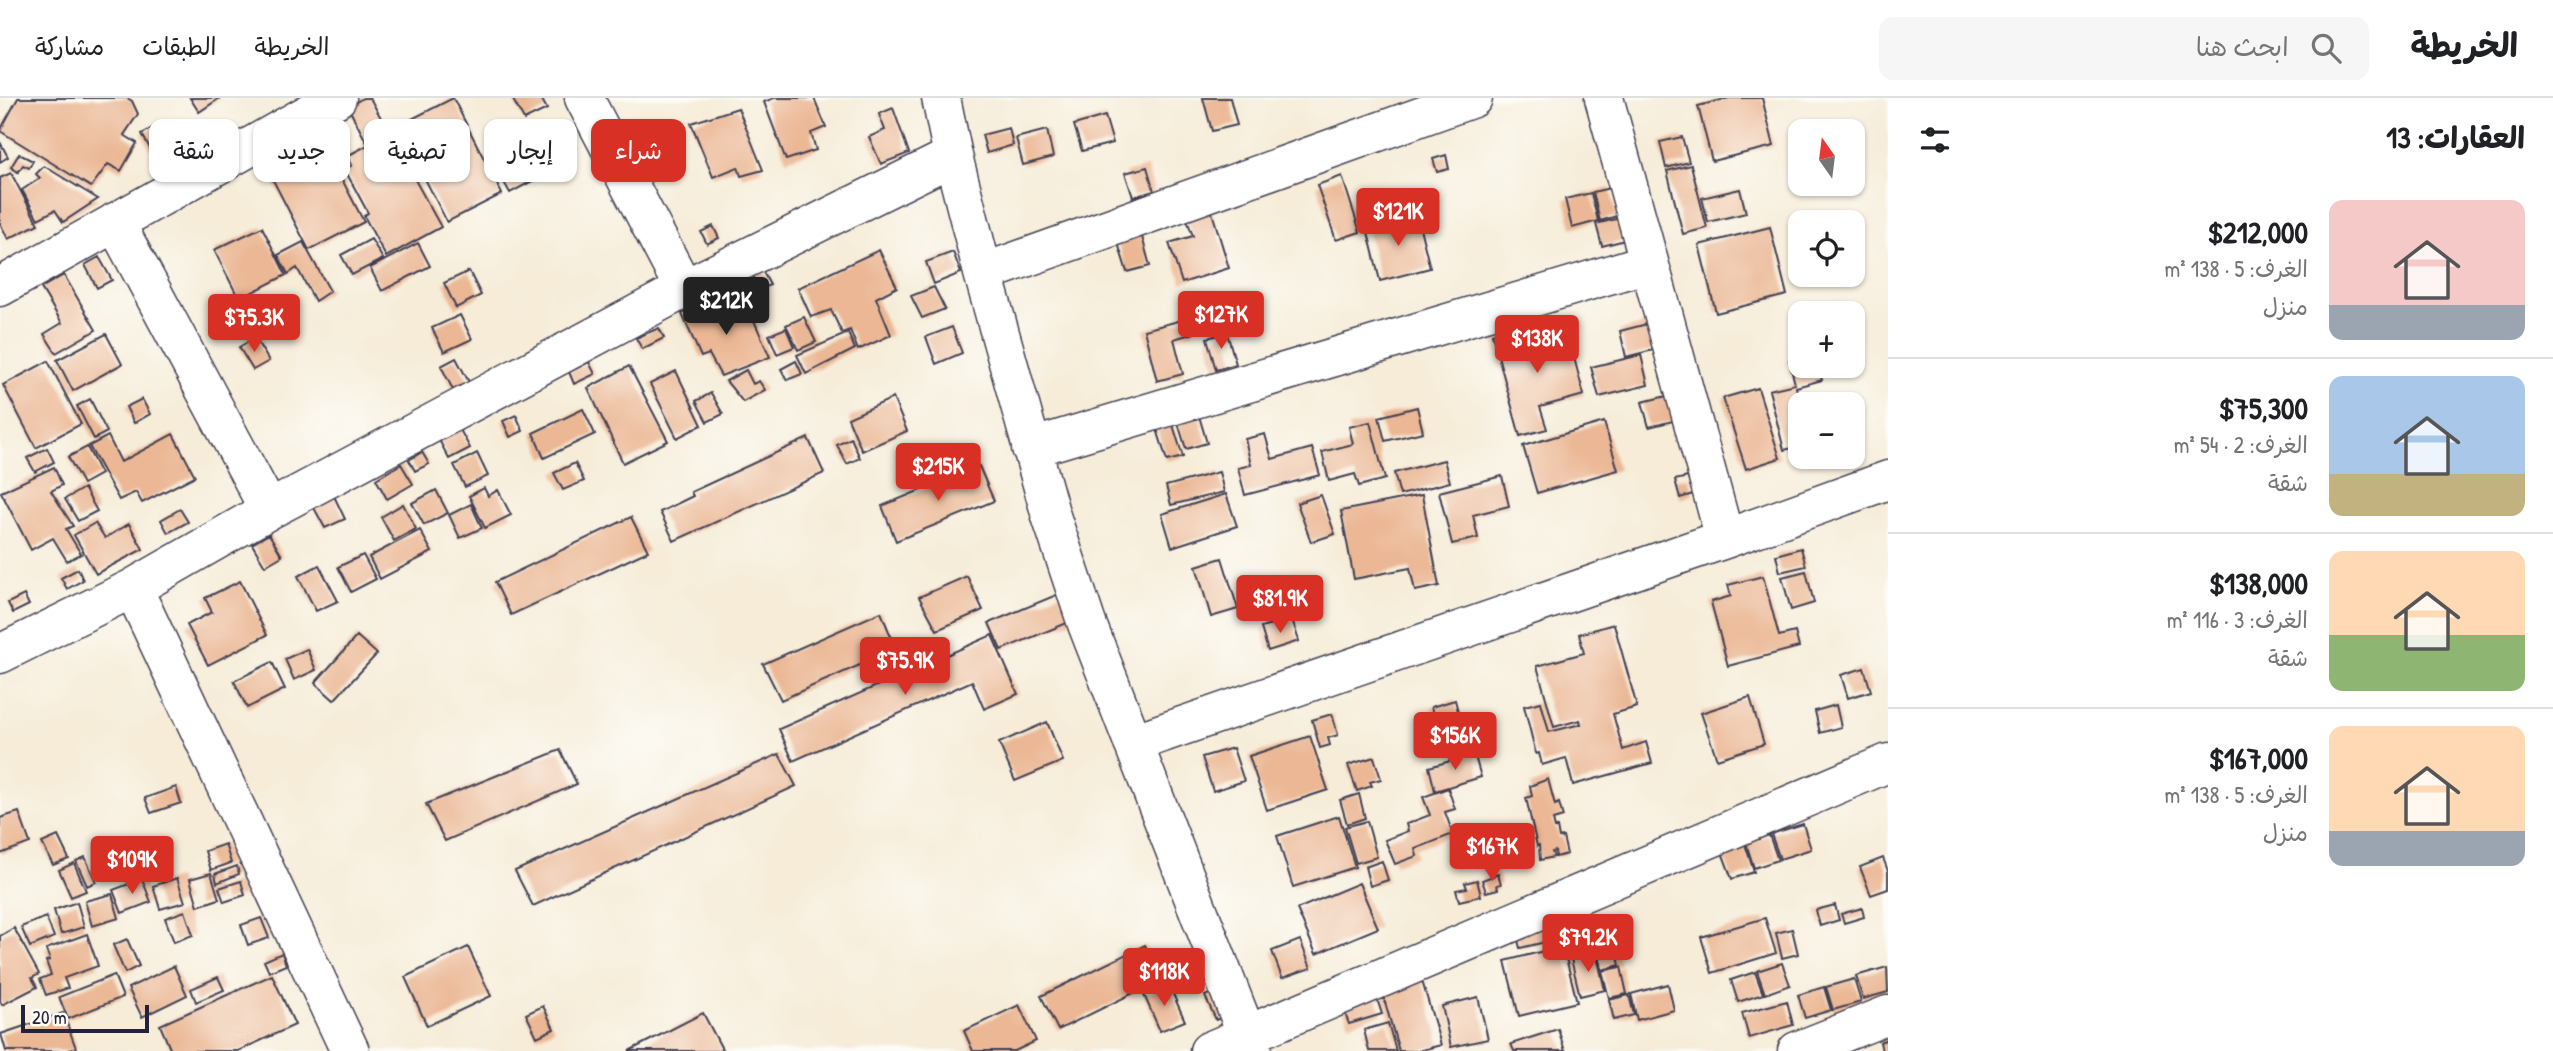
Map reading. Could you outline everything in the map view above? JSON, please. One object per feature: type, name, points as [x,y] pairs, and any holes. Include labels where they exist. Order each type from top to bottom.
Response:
[{"type":"street","points":[[0,287],[337,98]]},
{"type":"street","points":[[584,98],[684,289]]},
{"type":"street","points":[[941,98],[983,273],[1031,448],[1087,624],[1250,1043]]},
{"type":"street","points":[[983,273],[1473,98]]},
{"type":"street","points":[[1604,98],[1725,539]]},
{"type":"street","points":[[0,654],[134,589],[269,510],[684,289],[953,156]]},
{"type":"street","points":[[115,222],[269,510]]},
{"type":"street","points":[[1031,448],[1648,263]]},
{"type":"street","points":[[1133,743],[1888,480]]},
{"type":"street","points":[[134,589],[350,1051]]},
{"type":"street","points":[[1209,1051],[1250,1043],[1888,763]]},
{"type":"street","points":[[1797,1051],[1888,1015]]},
{"type":"building","points":[[18,98],[127,98],[132,101],[138,114],[124,135],[137,143],[121,171],[108,164],[91,187],[0,131]]},
{"type":"building","points":[[190,98],[220,98],[199,112]]},
{"type":"building","points":[[363,98],[370,98],[382,119],[364,119],[364,137],[348,107]]},
{"type":"building","points":[[453,98],[464,119],[412,119]]},
{"type":"building","points":[[512,98],[541,98],[547,109],[523,119]]},
{"type":"building","points":[[774,98],[814,98],[826,127],[811,133],[816,150],[786,160],[764,102]]},
{"type":"building","points":[[1203,98],[1230,98],[1237,125],[1212,131]]},
{"type":"building","points":[[1729,98],[1762,98],[1774,146],[1712,161],[1698,106]]},
{"type":"building","points":[[738,108],[763,170],[741,176],[738,167],[713,177],[691,123]]},
{"type":"building","points":[[893,108],[909,153],[881,164],[869,137],[885,130],[879,114]]},
{"type":"building","points":[[1105,116],[1113,143],[1082,151],[1074,125]]},
{"type":"building","points":[[1009,128],[1013,145],[987,153],[982,135]]},
{"type":"building","points":[[149,130],[149,147],[142,134]]},
{"type":"building","points":[[1047,130],[1053,157],[1023,165],[1016,138]]},
{"type":"building","points":[[470,131],[484,159],[484,182],[496,182],[502,194],[447,222],[427,182],[470,182]]},
{"type":"building","points":[[1682,137],[1689,162],[1666,168],[1660,142]]},
{"type":"building","points":[[0,142],[8,157],[0,162]]},
{"type":"building","points":[[364,147],[364,182],[416,182],[441,227],[386,257],[364,216],[368,213],[350,179],[350,154]]},
{"type":"building","points":[[19,154],[33,161],[29,168],[23,165],[18,172],[11,167]]},
{"type":"building","points":[[1446,155],[1449,169],[1437,172],[1433,159]]},
{"type":"building","points":[[1691,165],[1707,228],[1683,234],[1667,171]]},
{"type":"building","points":[[44,166],[98,199],[63,222],[55,210],[38,219],[22,190],[40,178],[36,174]]},
{"type":"building","points":[[1147,167],[1154,191],[1133,197],[1125,173]]},
{"type":"building","points":[[11,173],[38,224],[8,239],[0,223],[0,178]]},
{"type":"building","points":[[1342,176],[1360,232],[1336,240],[1317,185]]},
{"type":"building","points":[[274,182],[343,182],[364,222],[309,250]]},
{"type":"building","points":[[504,182],[530,182],[510,193]]},
{"type":"building","points":[[1610,188],[1617,216],[1600,221],[1593,192]]},
{"type":"building","points":[[1740,189],[1746,213],[1708,222],[1702,198]]},
{"type":"building","points":[[1591,193],[1598,221],[1572,228],[1565,199]]},
{"type":"building","points":[[1211,209],[1229,268],[1182,283],[1169,243],[1193,236],[1186,217]]},
{"type":"building","points":[[1417,216],[1430,268],[1380,281],[1367,228]]},
{"type":"building","points":[[1620,218],[1625,240],[1602,246],[1596,224]]},
{"type":"building","points":[[713,226],[719,238],[707,244],[701,232]]},
{"type":"building","points":[[262,227],[286,275],[239,299],[214,250]]},
{"type":"building","points":[[1770,227],[1787,295],[1716,313],[1699,245]]},
{"type":"building","points":[[1141,233],[1150,266],[1127,272],[1117,240]]},
{"type":"building","points":[[371,239],[383,259],[352,275],[341,255]]},
{"type":"building","points":[[303,242],[330,291],[315,301],[297,268],[288,274],[278,255]]},
{"type":"building","points":[[418,243],[430,266],[382,291],[370,268]]},
{"type":"building","points":[[879,250],[897,287],[876,298],[891,335],[858,350],[850,330],[842,333],[831,310],[811,317],[798,288]]},
{"type":"building","points":[[953,252],[961,273],[934,284],[926,262]]},
{"type":"building","points":[[99,257],[112,280],[97,288],[85,265]]},
{"type":"building","points":[[762,270],[770,285],[761,289],[753,276]]},
{"type":"building","points":[[469,271],[481,295],[456,308],[444,283]]},
{"type":"building","points":[[64,275],[96,330],[56,353],[44,334],[62,323],[41,288]]},
{"type":"building","points":[[934,287],[945,309],[922,318],[911,296]]},
{"type":"building","points":[[715,298],[726,318],[749,309],[770,357],[721,376],[709,354],[701,357],[682,314]]},
{"type":"building","points":[[460,315],[472,339],[444,352],[432,328]]},
{"type":"building","points":[[804,317],[816,342],[798,350],[786,325]]},
{"type":"building","points":[[1190,318],[1194,333],[1174,339],[1183,374],[1157,381],[1144,330]]},
{"type":"building","points":[[1647,324],[1653,350],[1626,357],[1620,331]]},
{"type":"building","points":[[952,327],[962,353],[936,364],[926,337]]},
{"type":"building","points":[[659,328],[664,338],[642,349],[636,338]]},
{"type":"building","points":[[786,328],[794,347],[777,354],[769,335]]},
{"type":"building","points":[[1566,328],[1584,395],[1540,407],[1547,429],[1520,436],[1492,334],[1506,330],[1509,342]]},
{"type":"building","points":[[848,333],[855,349],[806,374],[797,355]]},
{"type":"building","points":[[1227,333],[1236,364],[1216,370],[1207,338]]},
{"type":"building","points":[[106,334],[122,364],[73,391],[57,360]]},
{"type":"building","points":[[255,338],[269,361],[253,370],[239,347]]},
{"type":"building","points":[[1641,355],[1648,385],[1599,397],[1591,367]]},
{"type":"building","points":[[456,358],[469,382],[453,390],[441,366]]},
{"type":"building","points":[[48,361],[81,424],[36,448],[3,385]]},
{"type":"building","points":[[796,361],[802,374],[787,380],[781,369]]},
{"type":"building","points":[[589,362],[595,374],[574,384],[569,372]]},
{"type":"building","points":[[629,366],[668,441],[623,463],[588,388]]},
{"type":"building","points":[[746,370],[753,384],[759,381],[765,390],[743,402],[726,381]]},
{"type":"building","points":[[676,371],[702,425],[677,438],[650,384]]},
{"type":"building","points":[[1794,378],[1822,380],[1796,387],[1797,392],[1788,392],[1788,449],[1784,450],[1769,390],[1795,384]]},
{"type":"building","points":[[1758,388],[1780,458],[1746,469],[1723,398]]},
{"type":"building","points":[[711,393],[723,414],[707,422],[696,401]]},
{"type":"building","points":[[1667,396],[1673,421],[1649,427],[1642,402]]},
{"type":"building","points":[[893,398],[907,431],[862,451],[848,418]]},
{"type":"building","points":[[90,399],[107,432],[94,439],[77,406]]},
{"type":"building","points":[[142,399],[150,414],[134,423],[126,407]]},
{"type":"building","points":[[1417,407],[1423,432],[1385,441],[1379,417]]},
{"type":"building","points":[[583,409],[595,434],[544,458],[533,433]]},
{"type":"building","points":[[516,415],[523,431],[510,437],[503,421]]},
{"type":"building","points":[[1199,416],[1207,443],[1186,449],[1178,423]]},
{"type":"building","points":[[1370,422],[1385,479],[1359,486],[1355,474],[1329,481],[1322,452],[1353,444],[1349,427]]},
{"type":"building","points":[[1604,422],[1618,470],[1537,493],[1523,446]]},
{"type":"building","points":[[1173,425],[1183,457],[1167,461],[1157,429]]},
{"type":"building","points":[[459,428],[470,448],[449,459],[438,438]]},
{"type":"building","points":[[173,434],[195,476],[142,503],[136,492],[119,500],[89,446],[108,436],[121,462]]},
{"type":"building","points":[[1265,434],[1272,459],[1312,448],[1320,475],[1245,495],[1238,468],[1251,465],[1245,439]]},
{"type":"building","points":[[808,438],[824,473],[674,541],[660,512],[693,496],[691,492]]},
{"type":"building","points":[[851,438],[860,458],[847,464],[837,445]]},
{"type":"building","points":[[87,447],[101,474],[83,484],[68,457]]},
{"type":"building","points":[[47,448],[54,462],[35,472],[27,458]]},
{"type":"building","points":[[422,452],[429,464],[415,471],[409,460]]},
{"type":"building","points":[[477,453],[488,476],[465,487],[454,465]]},
{"type":"building","points":[[1444,460],[1450,482],[1400,495],[1394,473]]},
{"type":"building","points":[[575,463],[584,481],[563,490],[554,473]]},
{"type":"building","points":[[401,464],[413,484],[387,499],[376,479]]},
{"type":"building","points":[[979,466],[994,501],[896,541],[882,506]]},
{"type":"building","points":[[54,467],[62,485],[51,491],[73,526],[66,529],[81,554],[67,561],[53,538],[31,550],[1,492]]},
{"type":"building","points":[[1219,472],[1224,492],[1171,505],[1166,486]]},
{"type":"building","points":[[1502,476],[1509,506],[1473,515],[1478,538],[1452,544],[1439,492]]},
{"type":"building","points":[[1688,477],[1693,494],[1680,498],[1675,480]]},
{"type":"building","points":[[84,488],[97,511],[78,521],[65,499]]},
{"type":"building","points":[[484,488],[488,496],[498,490],[511,515],[485,528],[469,496]]},
{"type":"building","points":[[436,490],[448,513],[424,525],[412,503]]},
{"type":"building","points":[[1226,494],[1237,526],[1172,547],[1162,514]]},
{"type":"building","points":[[1321,495],[1335,534],[1311,542],[1297,503]]},
{"type":"building","points":[[1422,495],[1439,586],[1415,591],[1410,568],[1354,579],[1341,511]]},
{"type":"building","points":[[334,496],[345,519],[325,528],[313,506]]},
{"type":"building","points":[[403,504],[416,529],[394,541],[381,517]]},
{"type":"building","points":[[471,504],[482,528],[460,538],[449,515]]},
{"type":"building","points":[[180,509],[188,522],[168,533],[161,520]]},
{"type":"building","points":[[631,517],[648,551],[511,615],[495,582]]},
{"type":"building","points":[[95,523],[105,538],[129,524],[143,549],[96,574],[74,535]]},
{"type":"building","points":[[420,530],[432,552],[380,579],[369,557]]},
{"type":"building","points":[[269,534],[282,556],[265,566],[252,544]]},
{"type":"building","points":[[1801,548],[1806,566],[1780,572],[1776,555]]},
{"type":"building","points":[[363,555],[376,579],[351,592],[338,567]]},
{"type":"building","points":[[1222,558],[1238,609],[1211,617],[1196,566]]},
{"type":"building","points":[[319,565],[338,601],[316,611],[298,576]]},
{"type":"building","points":[[78,569],[83,580],[67,589],[61,578]]},
{"type":"building","points":[[1806,571],[1814,603],[1791,610],[1782,577]]},
{"type":"building","points":[[967,576],[983,610],[937,630],[919,597]]},
{"type":"building","points":[[1763,576],[1779,636],[1795,632],[1799,647],[1728,666],[1711,602],[1731,596],[1728,585]]},
{"type":"building","points":[[240,581],[267,635],[208,665],[187,625],[212,612],[205,598]]},
{"type":"building","points":[[1061,593],[1072,621],[1001,650],[989,623]]},
{"type":"building","points":[[24,595],[29,605],[13,613],[8,603]]},
{"type":"building","points":[[881,612],[896,649],[781,700],[763,664]]},
{"type":"building","points":[[1292,619],[1299,641],[1268,651],[1261,628]]},
{"type":"building","points":[[1614,624],[1637,707],[1613,714],[1623,750],[1646,742],[1652,763],[1573,785],[1566,758],[1542,765],[1539,753],[1536,754],[1524,706],[1541,702],[1549,732],[1581,724],[1580,720],[1554,727],[1537,666],[1584,653],[1579,634]]},
{"type":"building","points":[[992,635],[1018,694],[984,709],[972,681],[793,761],[779,729]]},
{"type":"building","points":[[357,636],[377,654],[334,700],[315,683]]},
{"type":"building","points":[[307,649],[316,670],[294,680],[285,659]]},
{"type":"building","points":[[272,662],[285,689],[247,708],[234,681]]},
{"type":"building","points":[[1864,668],[1871,691],[1848,698],[1841,675]]},
{"type":"building","points":[[1750,697],[1764,744],[1717,759],[1701,713]]},
{"type":"building","points":[[1455,700],[1462,726],[1466,725],[1472,746],[1444,753],[1431,707]]},
{"type":"building","points":[[1836,705],[1841,727],[1820,733],[1815,711]]},
{"type":"building","points":[[1332,714],[1338,735],[1328,738],[1330,745],[1320,748],[1312,720]]},
{"type":"building","points":[[1047,722],[1063,761],[1015,781],[999,743]]},
{"type":"building","points":[[1310,736],[1328,790],[1267,810],[1249,756]]},
{"type":"building","points":[[1472,746],[1481,777],[1435,791],[1429,767],[1472,755]]},
{"type":"building","points":[[1233,748],[1244,781],[1213,791],[1202,757]]},
{"type":"building","points":[[560,750],[577,784],[445,841],[426,804]]},
{"type":"building","points":[[779,754],[796,786],[533,906],[515,871]]},
{"type":"building","points":[[1374,757],[1381,779],[1370,782],[1372,786],[1357,791],[1348,765]]},
{"type":"building","points":[[1548,779],[1555,805],[1559,803],[1563,817],[1553,820],[1555,828],[1557,827],[1559,838],[1563,837],[1567,854],[1556,857],[1555,851],[1552,852],[1554,857],[1540,860],[1539,845],[1537,846],[1526,798],[1532,796],[1530,786]]},
{"type":"building","points":[[176,787],[181,803],[151,813],[145,798]]},
{"type":"building","points":[[1448,788],[1455,809],[1445,812],[1453,834],[1415,849],[1417,856],[1395,864],[1385,840],[1408,831],[1406,824],[1430,815],[1423,797]]},
{"type":"building","points":[[1359,794],[1365,818],[1347,824],[1340,800]]},
{"type":"building","points":[[19,812],[30,843],[0,854],[0,818]]},
{"type":"building","points":[[1339,816],[1355,867],[1293,887],[1277,836]]},
{"type":"building","points":[[1367,821],[1377,857],[1356,863],[1345,827]]},
{"type":"building","points":[[1803,824],[1811,849],[1780,859],[1771,834]]},
{"type":"building","points":[[1769,835],[1778,860],[1754,868],[1746,843]]},
{"type":"building","points":[[58,836],[69,859],[53,865],[42,843]]},
{"type":"building","points":[[225,844],[231,863],[211,870],[205,851]]},
{"type":"building","points":[[1745,844],[1754,872],[1732,879],[1722,852]]},
{"type":"building","points":[[85,857],[96,882],[87,886],[76,861]]},
{"type":"building","points":[[1883,858],[1888,871],[1888,889],[1871,895],[1860,867]]},
{"type":"building","points":[[1382,861],[1388,880],[1370,886],[1365,867]]},
{"type":"building","points":[[74,863],[86,891],[71,897],[59,870]]},
{"type":"building","points":[[237,866],[239,874],[217,883],[215,874]]},
{"type":"building","points":[[211,873],[219,899],[198,906],[190,879]]},
{"type":"building","points":[[1498,874],[1501,884],[1497,885],[1498,889],[1486,892],[1482,880]]},
{"type":"building","points":[[177,878],[185,902],[160,909],[153,886]]},
{"type":"building","points":[[142,879],[151,902],[122,913],[113,890]]},
{"type":"building","points":[[1477,880],[1481,896],[1459,901],[1456,890],[1467,888],[1465,883]]},
{"type":"building","points":[[241,881],[245,895],[224,902],[219,888]]},
{"type":"building","points":[[1359,883],[1378,928],[1316,954],[1297,909]]},
{"type":"building","points":[[112,894],[119,918],[92,926],[85,901]]},
{"type":"building","points":[[77,902],[84,927],[61,934],[54,910]]},
{"type":"building","points":[[1835,905],[1839,920],[1820,926],[1816,910]]},
{"type":"building","points":[[1862,908],[1864,917],[1844,923],[1841,914]]},
{"type":"building","points":[[185,911],[193,935],[174,942],[165,918]]},
{"type":"building","points":[[46,917],[54,937],[30,947],[21,927]]},
{"type":"building","points":[[261,918],[269,938],[248,945],[241,925]]},
{"type":"building","points":[[1765,918],[1776,953],[1712,973],[1701,937]]},
{"type":"building","points":[[1551,924],[1554,940],[1520,948],[1516,932]]},
{"type":"building","points":[[14,928],[39,974],[32,978],[37,987],[2,1005],[0,936]]},
{"type":"building","points":[[1792,929],[1798,954],[1782,958],[1776,933]]},
{"type":"building","points":[[87,934],[98,966],[64,978],[68,988],[46,995],[40,979],[51,975],[46,961],[50,960],[46,949]]},
{"type":"building","points":[[127,939],[139,966],[125,973],[113,945]]},
{"type":"building","points":[[1300,940],[1311,968],[1282,978],[1272,951]]},
{"type":"building","points":[[1615,944],[1620,965],[1602,970],[1596,949]]},
{"type":"building","points":[[1145,945],[1162,979],[1058,1030],[1041,996]]},
{"type":"building","points":[[1563,946],[1577,1002],[1519,1016],[1505,961]]},
{"type":"building","points":[[468,947],[491,996],[427,1026],[405,977]]},
{"type":"building","points":[[282,953],[286,965],[269,972],[264,961]]},
{"type":"building","points":[[1596,953],[1605,990],[1580,996],[1571,959]]},
{"type":"building","points":[[1782,963],[1790,985],[1765,994],[1757,971]]},
{"type":"building","points":[[174,966],[187,995],[142,1017],[128,988]]},
{"type":"building","points":[[1621,967],[1627,994],[1609,998],[1602,971]]},
{"type":"building","points":[[1887,967],[1888,992],[1863,999],[1856,976]]},
{"type":"building","points":[[1755,972],[1763,994],[1738,1002],[1731,980]]},
{"type":"building","points":[[1420,974],[1441,1045],[1418,1051],[1399,1051],[1380,985]]},
{"type":"building","points":[[114,975],[123,997],[68,1019],[59,997]]},
{"type":"building","points":[[272,975],[295,1025],[238,1051],[171,1051],[160,1025]]},
{"type":"building","points":[[218,977],[224,990],[196,1002],[191,989]]},
{"type":"building","points":[[1854,979],[1861,1002],[1833,1010],[1826,987]]},
{"type":"building","points":[[1668,984],[1674,1010],[1637,1020],[1631,994]]},
{"type":"building","points":[[1169,985],[1185,1021],[1160,1031],[1144,995]]},
{"type":"building","points":[[1824,987],[1831,1010],[1805,1018],[1798,995]]},
{"type":"building","points":[[1220,989],[1232,1013],[1216,1020],[1205,996]]},
{"type":"building","points":[[1629,995],[1634,1015],[1614,1020],[1609,1000]]},
{"type":"building","points":[[1376,996],[1382,1014],[1349,1024],[1343,1008]]},
{"type":"building","points":[[1478,997],[1488,1039],[1451,1047],[1442,1006]]},
{"type":"building","points":[[1787,1001],[1793,1025],[1749,1038],[1742,1013]]},
{"type":"building","points":[[1019,1005],[1036,1041],[1015,1051],[973,1051],[964,1031]]},
{"type":"building","points":[[543,1006],[554,1029],[537,1037],[526,1014]]},
{"type":"building","points":[[63,1013],[76,1048],[66,1051],[6,1051],[1,1034]]},
{"type":"building","points":[[703,1013],[722,1049],[719,1051],[629,1051]]},
{"type":"building","points":[[1388,1023],[1396,1051],[1369,1051],[1364,1030]]},
{"type":"building","points":[[1558,1029],[1565,1051],[1514,1051],[1511,1044]]},
{"type":"building","points":[[1888,1039],[1888,1051],[1882,1051],[1880,1042]]}]
